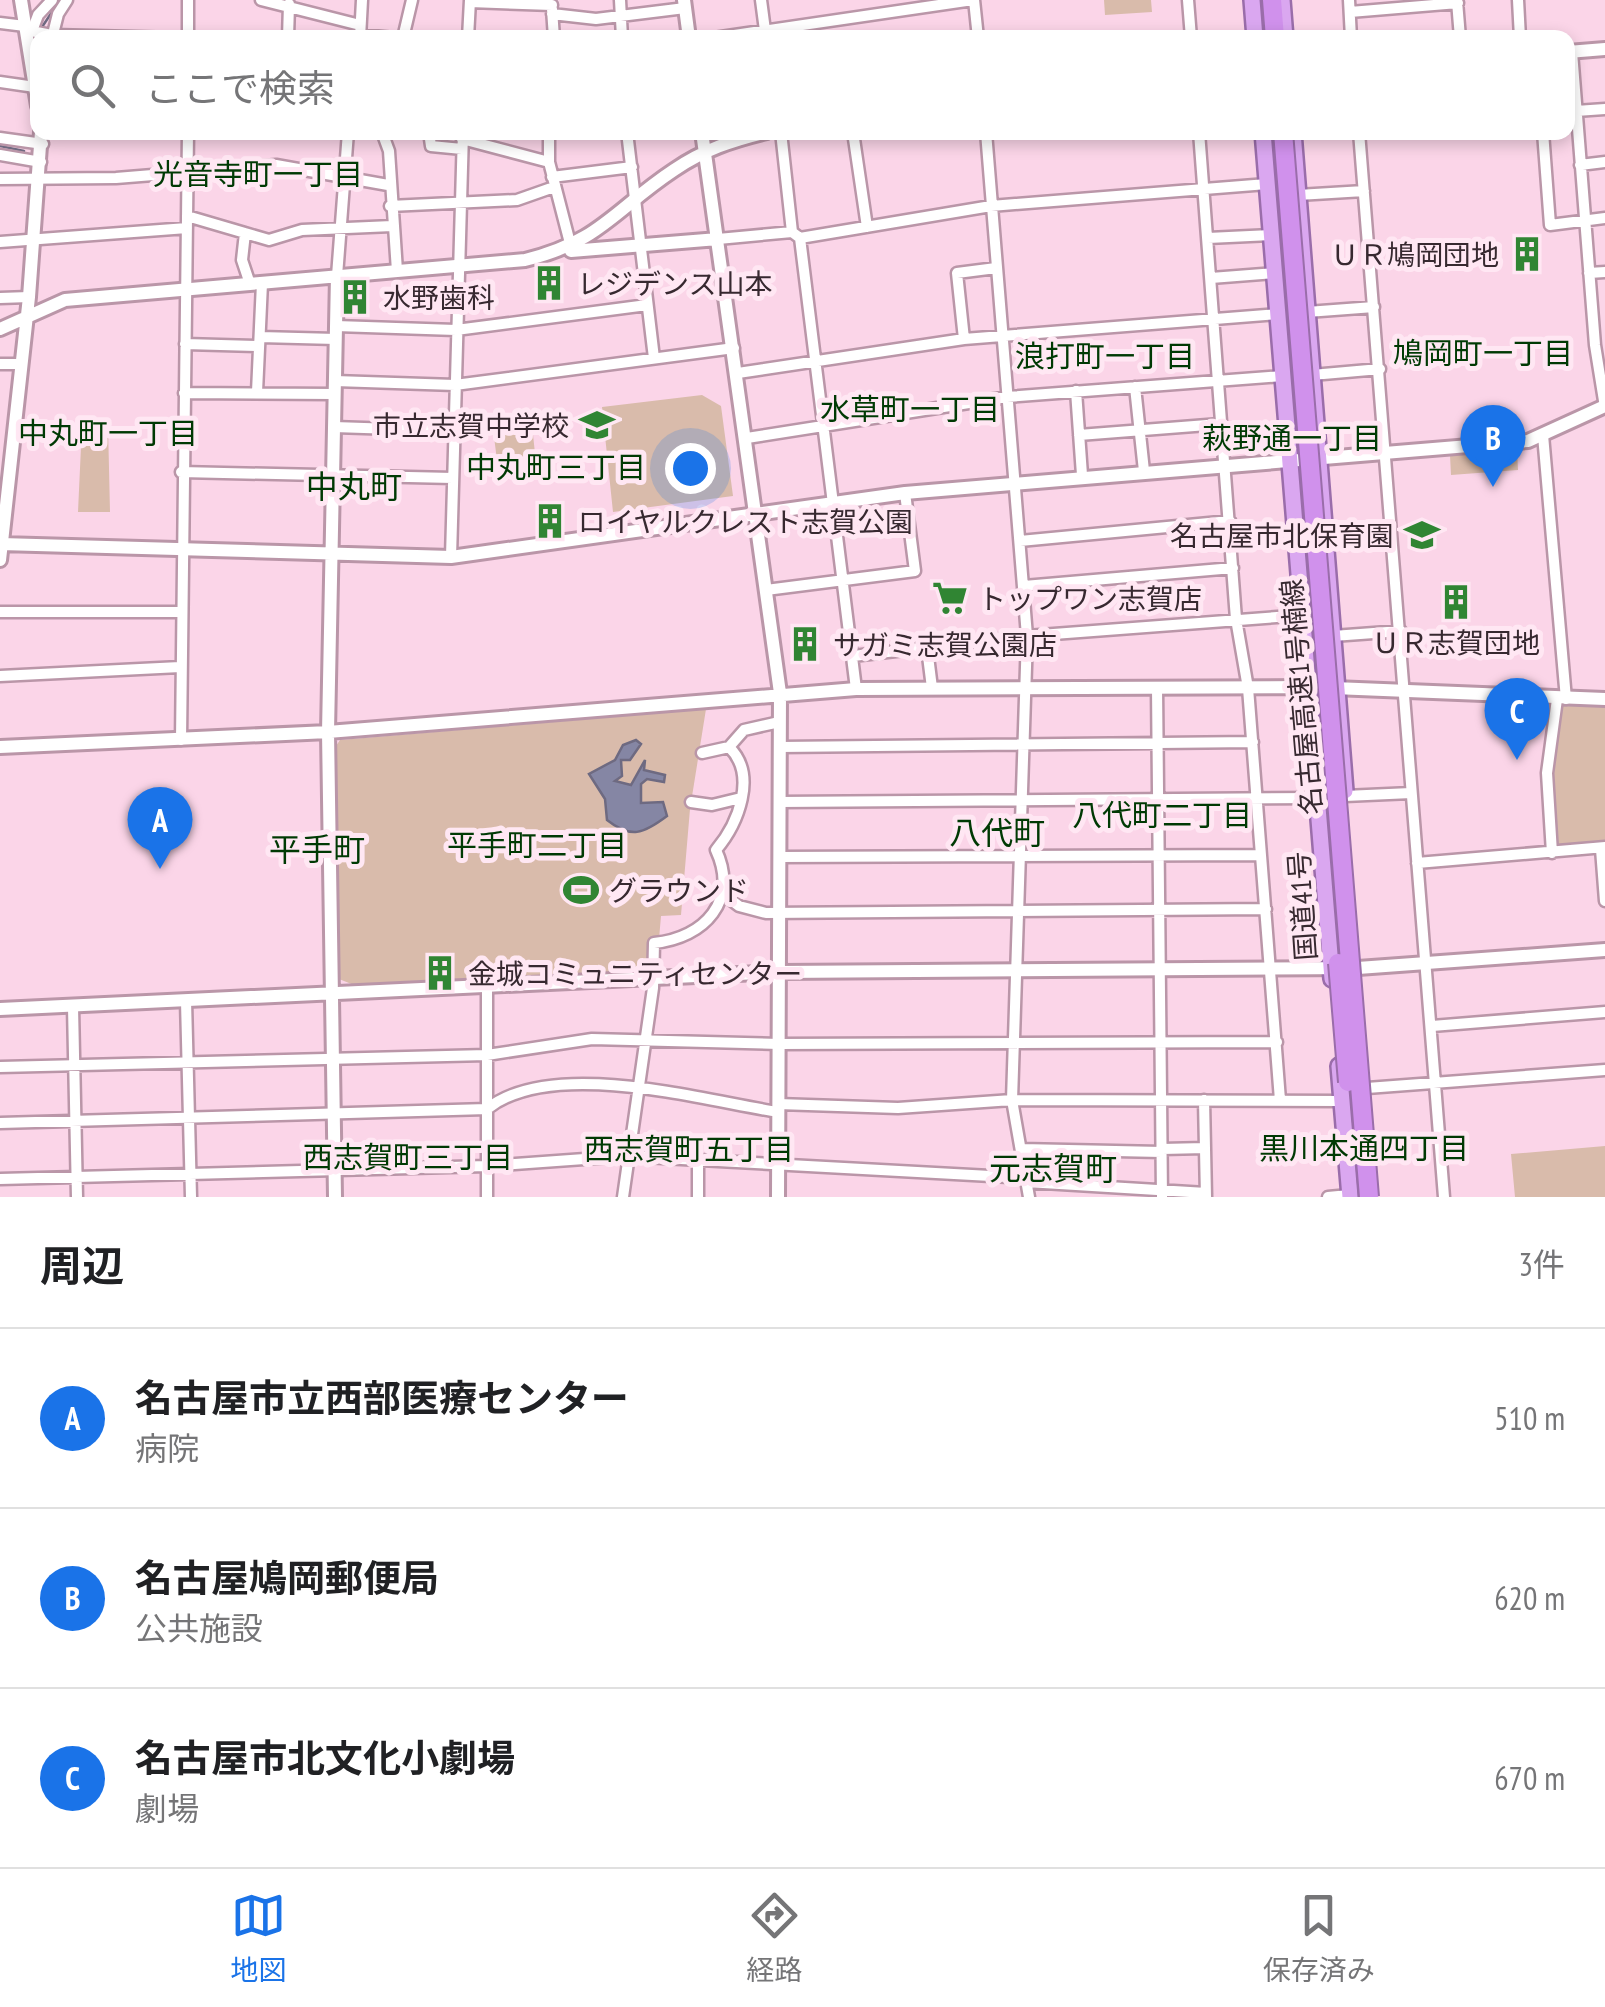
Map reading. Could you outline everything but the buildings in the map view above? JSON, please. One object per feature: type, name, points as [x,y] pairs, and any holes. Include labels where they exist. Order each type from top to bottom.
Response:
[{"type":"highway","points":[[1252,0],[1254,30]]},
{"type":"highway","points":[[1262,0],[1264,30]]},
{"type":"highway","points":[[1272,0],[1274,30]]},
{"type":"highway","points":[[1282,0],[1284,30]]},
{"type":"highway","name":"国道41号","points":[[1264,140],[1342,1100],[1360,1197]]},
{"type":"highway","name":"名古屋高速1号楠線","points":[[1273,140],[1360,1197]]},
{"type":"highway","name":"名古屋高速1号楠線","points":[[1284,140],[1360,1197]]},
{"type":"highway","name":"国道41号","points":[[1294,140],[1366,1088],[1360,1197]]},
{"type":"street","points":[[21,0],[37,30]]},
{"type":"street","points":[[40,30],[68,0]]},
{"type":"street","points":[[188,0],[188,30]]},
{"type":"street","points":[[262,0],[289,3],[354,30]]},
{"type":"street","points":[[361,30],[362,0]]},
{"type":"street","points":[[405,30],[412,0]]},
{"type":"street","points":[[620,0],[622,30]]},
{"type":"street","points":[[761,0],[765,30]]},
{"type":"street","points":[[790,30],[974,0],[977,30]]},
{"type":"street","points":[[1188,0],[1190,30]]},
{"type":"street","points":[[1518,0],[1520,30]]},
{"type":"street","points":[[38,30],[38,15],[51,1]]},
{"type":"street","points":[[468,30],[470,1],[552,6],[621,16],[685,4],[688,30]]},
{"type":"street","points":[[1349,6],[1457,2],[1459,30]]},
{"type":"street","points":[[288,30],[289,3]]},
{"type":"street","points":[[0,23],[30,30]]},
{"type":"street","points":[[1575,52],[1605,49]]},
{"type":"street","points":[[0,82],[30,86]]},
{"type":"street","points":[[1,538],[180,550],[451,557],[906,493],[1082,475],[1522,441],[1605,406],[1575,101]]},
{"type":"street","points":[[1576,111],[1605,108]]},
{"type":"street","points":[[0,138],[30,137]]},
{"type":"street","points":[[0,560],[7,426],[29,298],[44,140]]},
{"type":"street","points":[[181,740],[180,550],[188,140]]},
{"type":"street","points":[[335,1197],[328,732],[338,227],[347,140]]},
{"type":"street","points":[[385,140],[396,272]]},
{"type":"street","points":[[430,140],[431,146],[462,140],[549,162]]},
{"type":"street","points":[[451,557],[462,140]]},
{"type":"street","points":[[549,140],[549,162],[566,250]]},
{"type":"street","points":[[628,140],[654,358]]},
{"type":"street","points":[[703,140],[780,693],[778,1197]]},
{"type":"street","points":[[566,250],[705,151],[741,140]]},
{"type":"street","points":[[781,140],[856,688]]},
{"type":"street","points":[[854,140],[867,227]]},
{"type":"street","points":[[987,140],[1027,636],[1012,1100],[1029,1197]]},
{"type":"street","points":[[1199,140],[1236,619],[1253,742],[1280,1100]]},
{"type":"street","points":[[1360,140],[1444,1197]]},
{"type":"street","points":[[1543,140],[1550,224],[1605,218]]},
{"type":"street","points":[[0,155],[42,162]]},
{"type":"street","points":[[1580,165],[1605,162]]},
{"type":"street","points":[[0,179],[188,173],[276,165],[388,185]]},
{"type":"street","points":[[390,206],[517,200],[553,182],[632,168]]},
{"type":"street","points":[[0,329],[65,300],[524,260],[566,250],[796,235],[992,206],[1267,184]]},
{"type":"street","points":[[1298,196],[1364,191]]},
{"type":"street","points":[[0,242],[34,242],[187,222],[269,240],[302,230],[392,226]]},
{"type":"street","points":[[245,233],[242,260],[256,284],[257,392]]},
{"type":"street","points":[[1208,238],[1271,234]]},
{"type":"street","points":[[964,340],[957,273],[996,268]]},
{"type":"street","points":[[1589,273],[1605,272]]},
{"type":"street","points":[[1211,278],[1274,274]]},
{"type":"street","points":[[0,298],[29,298]]},
{"type":"street","points":[[185,344],[336,333],[456,330],[647,305]]},
{"type":"street","points":[[1307,312],[1374,308]]},
{"type":"street","points":[[738,373],[964,340],[1277,314]]},
{"type":"street","points":[[184,393],[455,386],[734,348]]},
{"type":"street","points":[[0,364],[20,364]]},
{"type":"street","points":[[1312,374],[1380,370]]},
{"type":"street","points":[[747,438],[1007,397],[1282,376]]},
{"type":"street","points":[[1135,387],[1144,471]]},
{"type":"street","points":[[1076,391],[1082,475]]},
{"type":"street","points":[[1080,435],[1220,424]]},
{"type":"street","points":[[334,427],[454,431]]},
{"type":"street","points":[[1543,435],[1562,699],[1547,773],[1552,852]]},
{"type":"street","points":[[181,472],[453,478]]},
{"type":"street","points":[[766,590],[915,570],[906,493]]},
{"type":"street","points":[[1020,541],[1230,521]]},
{"type":"street","points":[[1024,586],[1233,568]]},
{"type":"street","points":[[0,612],[180,612]]},
{"type":"street","points":[[853,656],[1027,636],[1304,615]]},
{"type":"street","points":[[1333,636],[1401,631]]},
{"type":"street","points":[[927,648],[932,688]]},
{"type":"street","points":[[0,676],[180,667]]},
{"type":"street","points":[[0,747],[328,732],[856,688],[1309,687],[1605,700]]},
{"type":"street","points":[[1157,688],[1162,1195]]},
{"type":"street","points":[[702,753],[729,748],[744,730],[775,723]]},
{"type":"street","points":[[780,746],[1253,742]]},
{"type":"street","points":[[623,1197],[654,980],[654,943],[680,939],[702,928],[723,894],[724,874],[716,850],[732,828],[742,798],[740,765],[729,748]]},
{"type":"street","points":[[1345,796],[1411,794]]},
{"type":"street","points":[[691,802],[712,805],[742,798]]},
{"type":"street","points":[[779,802],[1319,798]]},
{"type":"street","points":[[1417,863],[1603,848],[1605,901]]},
{"type":"street","points":[[779,857],[1261,856]]},
{"type":"street","points":[[723,894],[749,910],[779,913],[1266,909]]},
{"type":"street","points":[[0,1009],[487,989],[780,972],[1358,968],[1605,950]]},
{"type":"street","points":[[487,989],[487,1197]]},
{"type":"street","points":[[186,1001],[191,1197]]},
{"type":"street","points":[[73,1006],[77,1197]]},
{"type":"street","points":[[1432,1026],[1605,1012]]},
{"type":"street","points":[[0,1067],[487,1054],[592,1039],[778,1044],[1277,1042]]},
{"type":"street","points":[[1366,1088],[1605,1070]]},
{"type":"street","points":[[0,1123],[487,1109],[544,1084],[636,1090],[778,1108],[898,1108],[1012,1100],[1342,1100]]},
{"type":"street","points":[[0,1179],[487,1166],[626,1156],[1206,1195],[1204,1100]]},
{"type":"street","points":[[1021,1149],[1205,1148]]},
{"type":"street","points":[[698,1162],[698,1197]]},
{"type":"street","points":[[1328,1197],[1360,1197]]},
{"type":"shaded area","points":[[1104,0],[1151,0],[1152,12],[1105,15]]},
{"type":"shaded area","points":[[702,395],[721,406],[733,496],[613,512],[602,407]]},
{"type":"shaded area","points":[[82,425],[108,425],[110,512],[78,512]]},
{"type":"shaded area","points":[[532,425],[536,463],[498,468],[493,429]]},
{"type":"shaded area","points":[[1517,449],[1518,470],[1451,475],[1450,455]]},
{"type":"shaded area","points":[[1563,703],[1605,705],[1605,842],[1600,844],[1557,847],[1552,775]]},
{"type":"shaded area","points":[[706,709],[690,809],[681,915],[661,916],[659,939],[652,938],[645,973],[354,985],[339,979],[336,746],[340,740]]},
{"type":"shaded area","points":[[1605,1146],[1605,1197],[1515,1197],[1511,1154]]},
{"type":"water","points":[[636,740],[641,744],[630,760],[621,760],[622,776],[615,781],[631,785],[645,760],[644,770],[665,775],[664,782],[647,779],[641,784],[641,803],[663,802],[667,816],[651,827],[630,832],[607,820],[605,799],[589,774],[615,760],[623,745]]},
{"type":"waterway","points":[[42,27],[60,0]]},
{"type":"waterway","points":[[0,146],[24,151]]},
{"type":"place","name":"ＵＲ鳩岡団地","points":[[1527,254]]},
{"type":"place","name":"レジデンス山本","points":[[549,283]]},
{"type":"place","name":"水野歯科","points":[[355,297]]},
{"type":"place","name":"市立志賀中学校","points":[[597,425]]},
{"type":"place","name":"名古屋鳩岡郵便局","points":[[1493,487]]},
{"type":"place","name":"ロイヤルクレスト志賀公園","points":[[550,521]]},
{"type":"place","name":"名古屋市北保育園","points":[[1422,535]]},
{"type":"place","name":"トップワン志賀店","points":[[950,598]]},
{"type":"place","name":"ＵＲ志賀団地","points":[[1456,602]]},
{"type":"place","name":"サガミ志賀公園店","points":[[805,644]]},
{"type":"place","name":"名古屋市北文化小劇場","points":[[1517,760]]},
{"type":"place","name":"名古屋市立西部医療センター","points":[[160,869]]},
{"type":"place","name":"グラウンド","points":[[581,890]]},
{"type":"place","name":"金城コミュニティセンター","points":[[440,973]]},
{"type":"district","name":"光音寺町一丁目","points":[[258,173]]},
{"type":"district","name":"鳩岡町一丁目","points":[[1483,352]]},
{"type":"district","name":"浪打町一丁目","points":[[1105,355]]},
{"type":"district","name":"水草町一丁目","points":[[910,408]]},
{"type":"district","name":"中丸町一丁目","points":[[108,432]]},
{"type":"district","name":"萩野通一丁目","points":[[1292,437]]},
{"type":"district","name":"中丸町三丁目","points":[[556,466]]},
{"type":"district","name":"中丸町","points":[[354,486]]},
{"type":"district","name":"八代町二丁目","points":[[1162,814]]},
{"type":"district","name":"八代町","points":[[997,832]]},
{"type":"district","name":"平手町二丁目","points":[[537,844]]},
{"type":"district","name":"平手町","points":[[317,849]]},
{"type":"district","name":"黒川本通四丁目","points":[[1364,1147]]},
{"type":"district","name":"西志賀町五丁目","points":[[689,1148]]},
{"type":"district","name":"西志賀町三丁目","points":[[408,1156]]},
{"type":"district","name":"元志賀町","points":[[1053,1168]]}]
